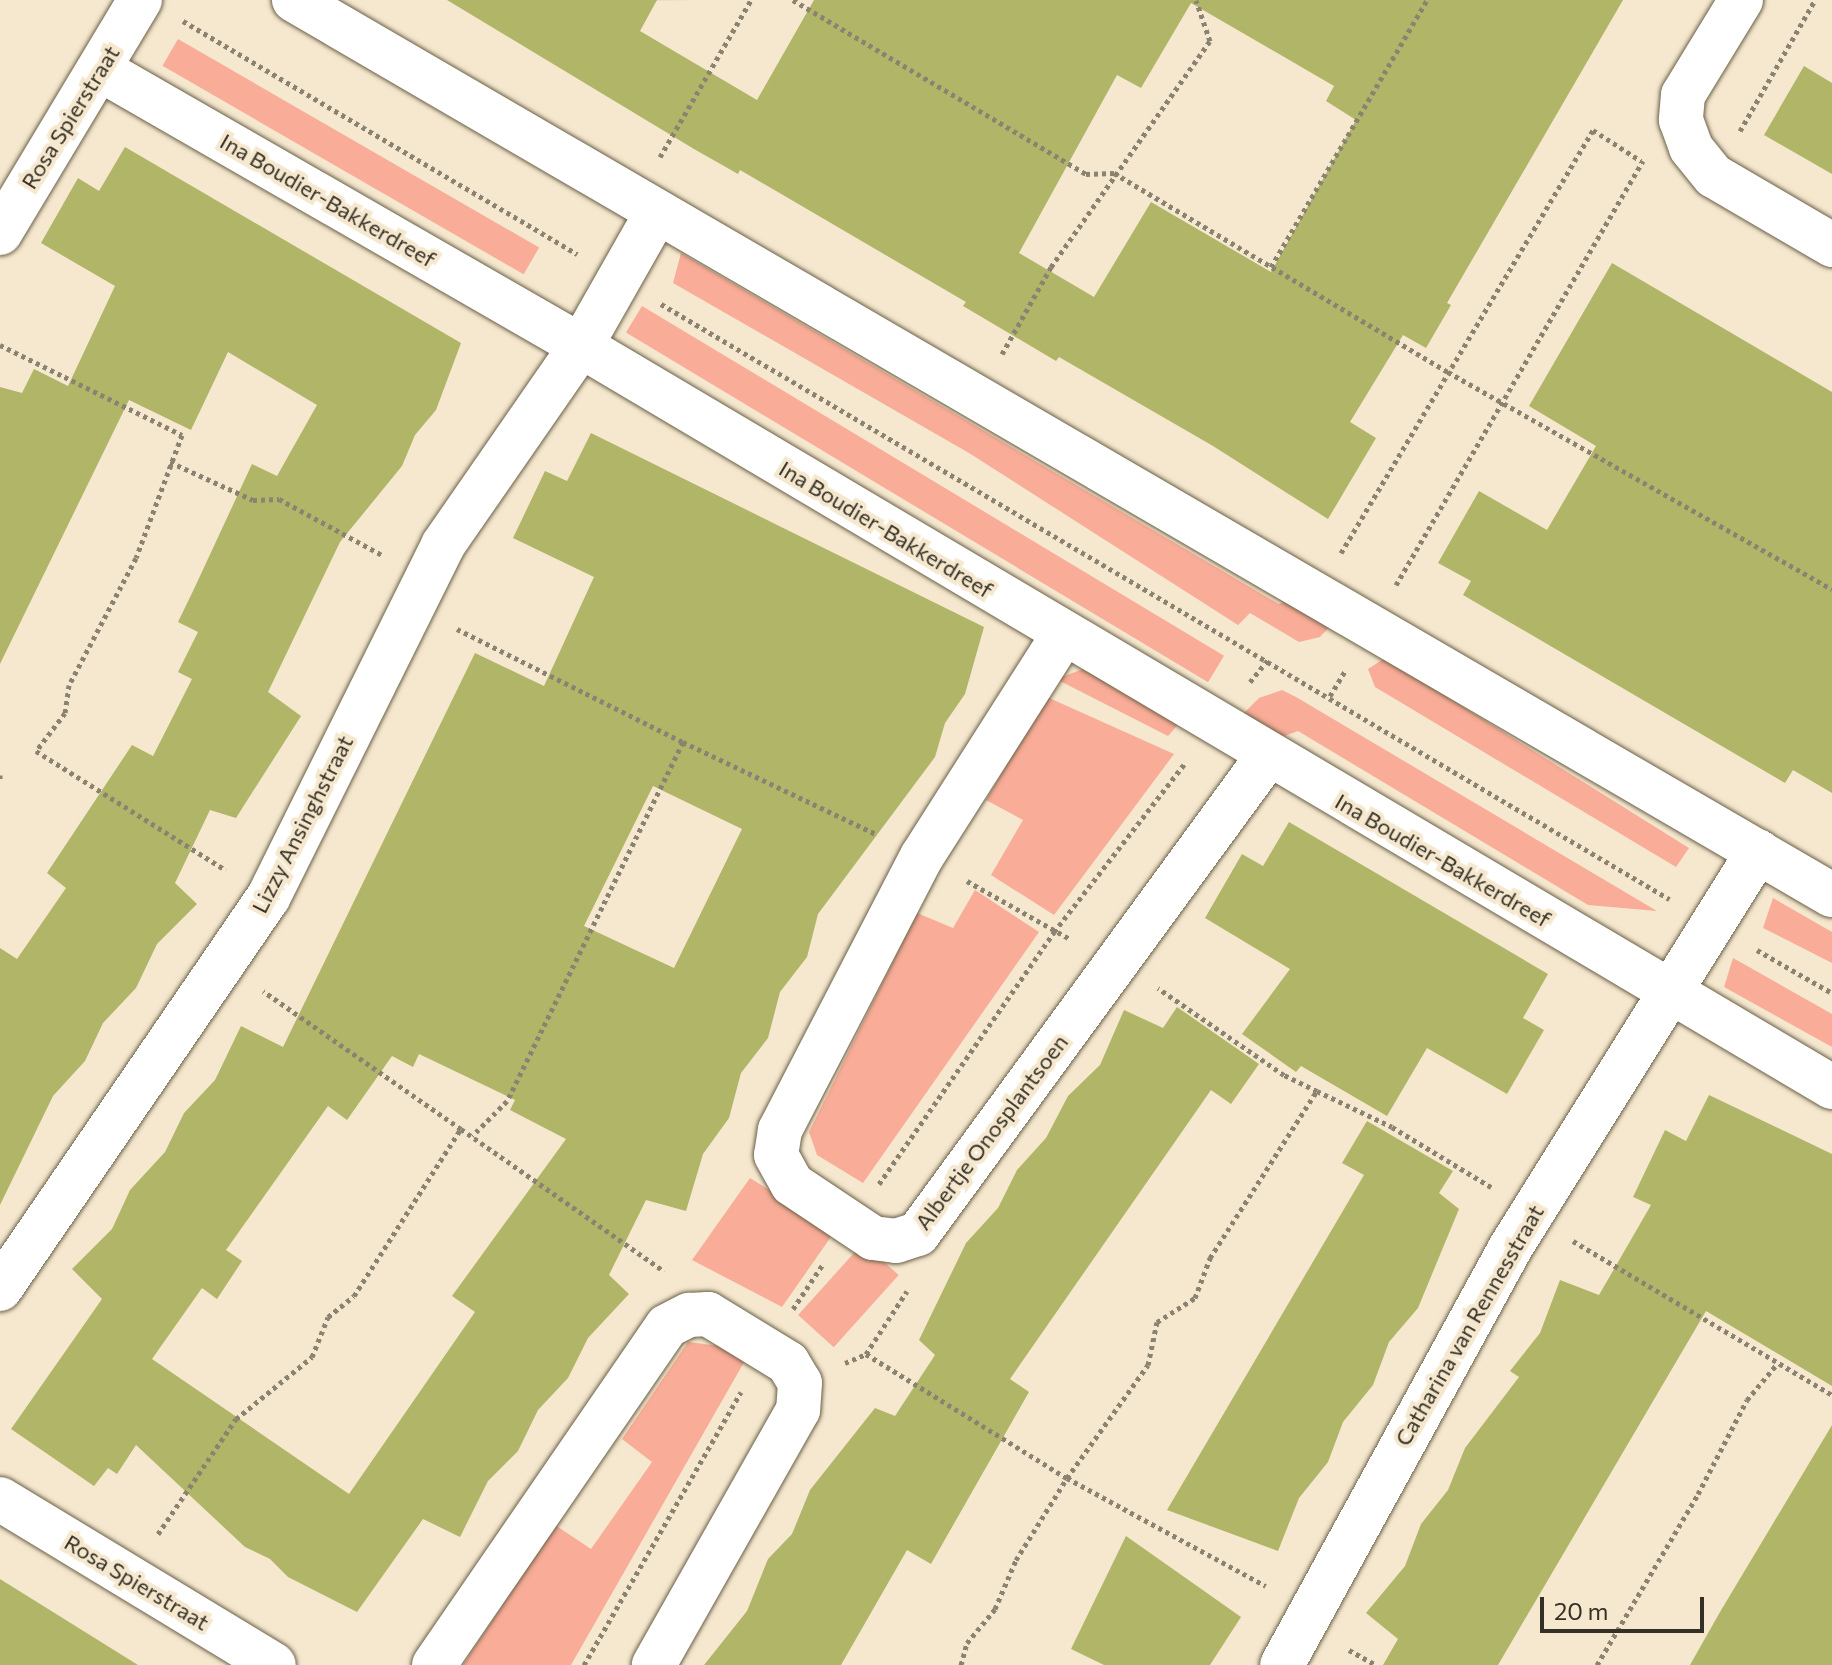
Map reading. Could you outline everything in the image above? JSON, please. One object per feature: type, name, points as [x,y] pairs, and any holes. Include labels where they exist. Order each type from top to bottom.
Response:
[{"type":"street","points":[[294,0],[1373,624],[1832,895]]},
{"type":"street","points":[[1741,0],[1683,95],[1681,120],[1691,148],[1714,176],[1832,245]]},
{"type":"street","name":"Rosa Spierstraat","points":[[0,233],[101,70],[157,8]]},
{"type":"street","name":"Ina Boudier-Bakkerdreef","points":[[101,70],[581,346],[1267,757],[1832,1087]]},
{"type":"street","name":"Lizzy Ansinghstraat","points":[[0,1289],[268,898],[443,545],[581,346],[616,277],[646,205]]},
{"type":"street","name":"Albertje Onosplantsoen","points":[[1063,635],[922,856],[780,1130],[776,1155],[792,1184],[873,1238],[896,1241],[918,1234],[1267,757]]},
{"type":"street","points":[[1668,993],[1758,851]]},
{"type":"street","name":"Catharina van Rennesstraat","points":[[1282,1665],[1309,1608],[1509,1250],[1668,993]]},
{"type":"street","points":[[434,1665],[667,1326],[689,1315],[708,1314],[767,1346],[788,1363],[800,1383],[798,1410],[654,1665]]},
{"type":"street","name":"Rosa Spierstraat","points":[[0,1499],[274,1665]]},
{"type":"path","points":[[646,205],[751,0]]},
{"type":"path","points":[[793,0],[1086,174],[1114,173],[1448,372],[1503,400],[1832,589]]},
{"type":"path","points":[[979,397],[1051,267],[1114,173],[1210,41],[1196,0]]},
{"type":"path","points":[[1271,267],[1427,0]]},
{"type":"path","points":[[1714,176],[1815,0]]},
{"type":"path","points":[[157,8],[1832,993]]},
{"type":"path","points":[[1330,696],[1642,162],[1681,120]]},
{"type":"path","points":[[1318,592],[1593,130],[1642,162]]},
{"type":"path","points":[[0,345],[182,435],[136,558],[99,637],[69,685],[65,713],[36,751],[268,898]]},
{"type":"path","points":[[170,462],[253,500],[279,499],[419,593],[683,742],[922,856],[1054,932],[1118,960],[1284,1075],[1317,1091],[1210,1258],[1195,1298],[1157,1322],[1148,1365],[1067,1478],[1016,1560],[995,1609],[967,1643],[961,1665]]},
{"type":"path","points":[[472,1136],[507,1101],[683,742]]},
{"type":"path","points":[[0,775],[0,781]]},
{"type":"path","points":[[224,961],[298,1019],[682,1283],[689,1315]]},
{"type":"path","points":[[129,1577],[236,1419],[312,1357],[328,1317],[354,1296],[461,1129]]},
{"type":"path","points":[[800,1383],[866,1354],[914,1279],[918,1234]]},
{"type":"path","points":[[866,1354],[1067,1478],[1309,1608]]},
{"type":"path","points":[[1597,1665],[1698,1494],[1747,1400],[1777,1364]]},
{"type":"shaded area","points":[[178,39],[539,247],[524,274],[162,66]]},
{"type":"shaded area","points":[[681,253],[1279,604],[1297,597],[1336,620],[1320,637],[1299,642],[1250,613],[1238,625],[969,453],[673,283]]},
{"type":"shaded area","points":[[642,306],[1224,656],[1208,682],[626,333]]},
{"type":"shaded area","points":[[1385,658],[1689,848],[1676,867],[1375,687],[1368,669]]},
{"type":"shaded area","points":[[1089,667],[1182,720],[1168,736],[1056,679]]},
{"type":"shaded area","points":[[1282,690],[1657,911],[1588,905],[1298,731],[1279,738],[1244,713],[1259,698]]},
{"type":"shaded area","points":[[1047,697],[1174,754],[1054,915],[991,875],[1023,820],[986,800]]},
{"type":"shaded area","points":[[975,890],[1039,932],[863,1183],[817,1155],[809,1132],[917,913],[953,928]]},
{"type":"shaded area","points":[[1773,898],[1832,932],[1832,963],[1763,928]]},
{"type":"shaded area","points":[[1733,958],[1832,1014],[1832,1047],[1724,987]]},
{"type":"shaded area","points":[[750,1178],[835,1231],[782,1307],[692,1260]]},
{"type":"shaded area","points":[[863,1243],[899,1275],[834,1347],[798,1315]]},
{"type":"shaded area","points":[[688,1342],[751,1350],[571,1665],[463,1665],[555,1525],[591,1549],[652,1462],[622,1439]]},
{"type":"building","points":[[447,0],[657,0],[640,31],[757,100],[814,0],[1623,0],[1447,303],[1451,305],[1426,348],[1403,335],[1350,422],[1376,438],[1328,519],[1213,446],[1059,357],[1056,361],[963,306],[966,302],[740,170],[738,174]],"holes":[[[1191,3],[1334,86],[1326,101],[1356,120],[1271,272],[1151,202],[1094,297],[1019,253],[1117,75],[1141,88]]]},
{"type":"building","points":[[1804,66],[1832,83],[1832,174],[1764,135]]},
{"type":"building","points":[[125,147],[461,343],[436,410],[415,435],[402,466],[340,542],[268,692],[301,716],[236,818],[210,810],[175,883],[197,904],[157,944],[136,988],[103,1023],[85,1061],[53,1096],[0,1205],[0,948],[17,959],[66,888],[47,873],[132,745],[153,756],[192,679],[178,672],[198,632],[178,622],[252,464],[277,476],[317,405],[228,352],[191,430],[129,400],[0,664],[0,387],[22,393],[34,369],[68,386],[115,286],[41,243],[78,178],[99,191]]},
{"type":"building","points":[[1612,263],[1832,392],[1832,793],[1793,770],[1785,783],[1463,595],[1471,581],[1438,563],[1479,491],[1547,530],[1596,446],[1529,406]]},
{"type":"building","points":[[591,433],[984,627],[965,694],[945,723],[935,757],[818,914],[807,957],[780,992],[768,1038],[741,1073],[729,1118],[703,1154],[686,1211],[646,1200],[609,1275],[629,1294],[588,1338],[568,1378],[538,1410],[518,1451],[488,1481],[460,1537],[423,1519],[357,1612],[288,1577],[270,1559],[245,1547],[136,1445],[117,1474],[108,1468],[94,1486],[11,1429],[102,1299],[72,1269],[112,1229],[130,1190],[165,1152],[184,1113],[215,1080],[241,1026],[283,1047],[475,653],[544,686],[594,577],[513,538],[545,471],[567,481]],"holes":[[[653,786],[742,829],[674,968],[584,926]],[[419,1054],[515,1100],[510,1110],[566,1139],[452,1296],[475,1312],[349,1494],[152,1359],[202,1288],[217,1299],[242,1261],[226,1250],[328,1106],[347,1120],[392,1056],[413,1067]]]},
{"type":"building","points":[[1289,822],[1548,974],[1523,1018],[1544,1030],[1507,1094],[1427,1048],[1387,1116],[1301,1066],[1296,1072],[1242,1034],[1290,969],[1205,918],[1242,854],[1263,866]]},
{"type":"building","points":[[1177,1007],[1259,1064],[1231,1104],[1211,1090],[1010,1379],[1029,1392],[931,1564],[907,1550],[841,1665],[704,1665],[747,1611],[768,1559],[792,1534],[810,1490],[875,1408],[895,1416],[935,1355],[919,1340],[966,1243],[998,1208],[1017,1170],[1046,1138],[1068,1096],[1100,1065],[1124,1010],[1163,1028]]},
{"type":"building","points":[[1709,1095],[1832,1154],[1832,1386],[1706,1311],[1498,1665],[1383,1665],[1398,1639],[1366,1613],[1405,1566],[1421,1524],[1448,1490],[1465,1448],[1519,1377],[1510,1371],[1540,1333],[1560,1280],[1599,1295],[1651,1205],[1633,1197],[1665,1130],[1686,1141]]},
{"type":"building","points":[[1367,1121],[1453,1171],[1439,1193],[1459,1209],[1418,1308],[1389,1342],[1373,1385],[1343,1422],[1328,1462],[1299,1498],[1278,1551],[1167,1510],[1364,1175],[1342,1163]]},
{"type":"building","points":[[1832,1425],[1832,1665],[1690,1665],[1720,1612]]},
{"type":"building","points":[[1126,1536],[1241,1617],[1210,1665],[1104,1665],[1071,1649]]},
{"type":"building","points":[[0,1579],[138,1665],[0,1665]]}]
